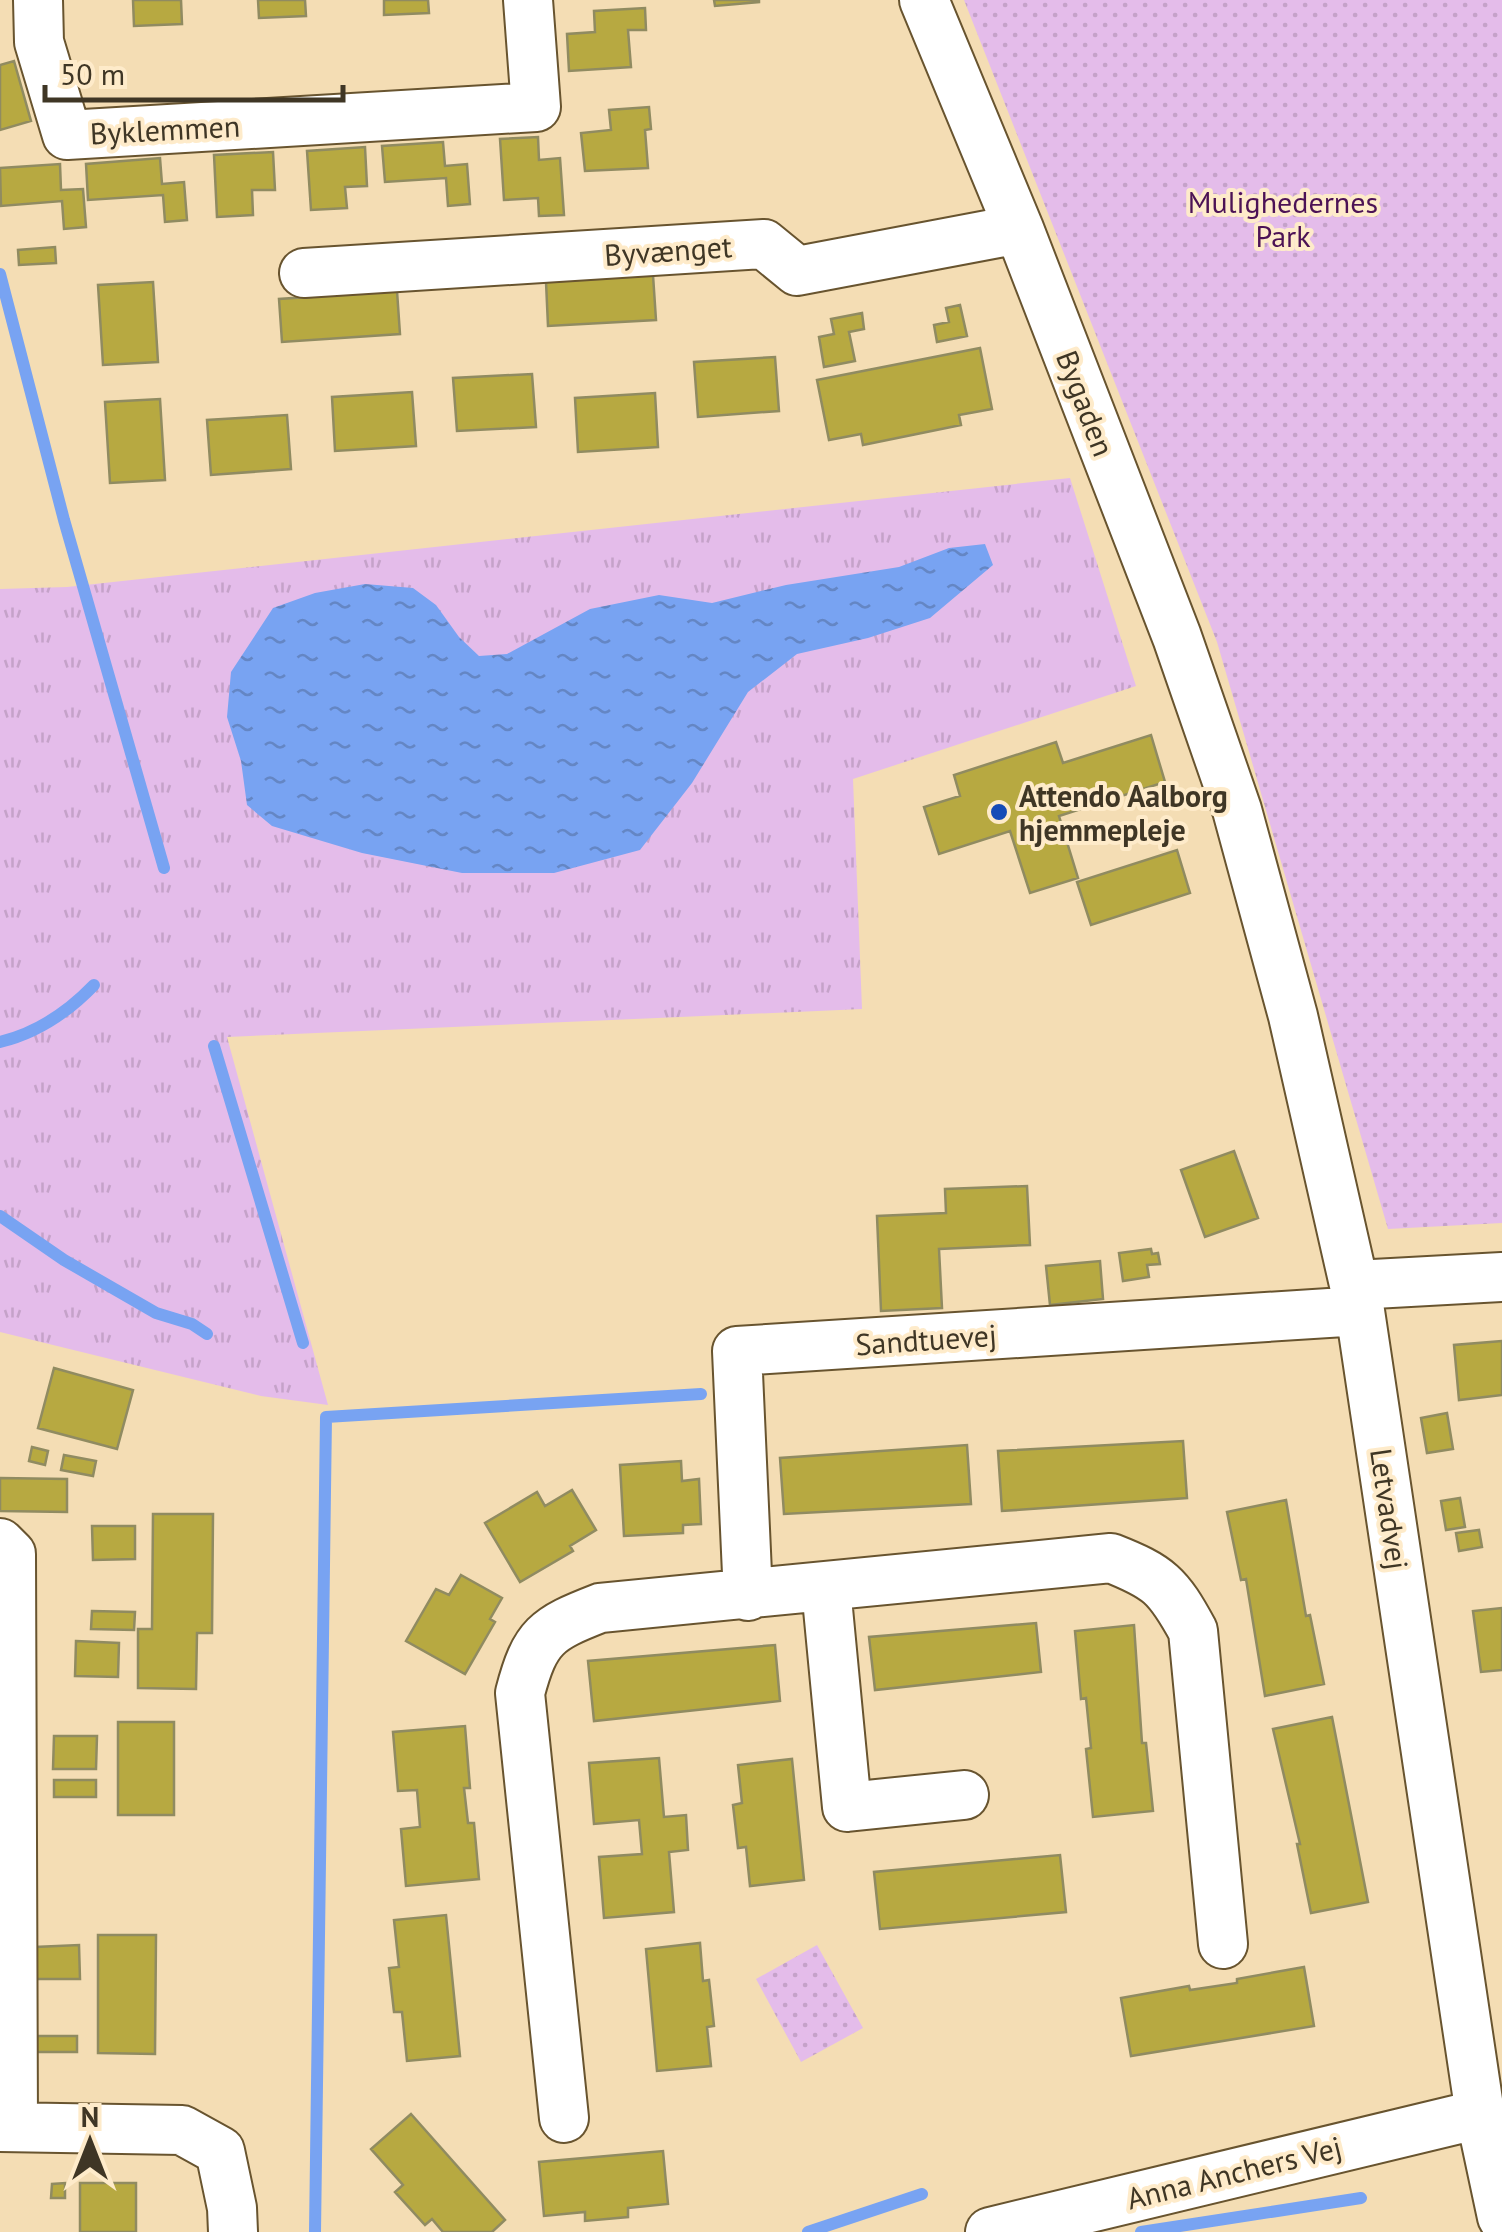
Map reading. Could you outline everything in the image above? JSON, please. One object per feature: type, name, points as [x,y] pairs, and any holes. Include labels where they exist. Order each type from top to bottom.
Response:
[{"type":"street","name":"Byklemmen","points":[[38,0],[40,42],[66,135],[536,107],[528,0]]},
{"type":"street","name":"Bygaden","points":[[924,0],[1019,230],[1177,637],[1237,810]]},
{"type":"street","name":"Byvænget","points":[[304,273],[764,244],[797,271],[1019,230]]},
{"type":"street","name":"Letvadvej","points":[[1237,810],[1293,1016],[1358,1298],[1480,2114],[1502,2217]]},
{"type":"street","points":[[1358,1298],[1502,1277]]},
{"type":"street","name":"Sandtuevej","points":[[748,1596],[737,1351],[1358,1298]]},
{"type":"street","points":[[0,1543],[11,1554],[6,2127],[182,2130],[220,2151],[233,2232]]},
{"type":"street","points":[[564,2118],[520,1693],[530,1654],[560,1624],[600,1608],[1111,1558],[1151,1574],[1175,1598],[1193,1630],[1224,1944]]},
{"type":"street","points":[[826,1588],[847,1806],[964,1795]]},
{"type":"street","name":"Anna Anchers Vej","points":[[990,2232],[1480,2114]]},
{"type":"green space","name":"Mulighedernes Park","points":[[964,0],[1502,0],[1502,1223],[1388,1229],[1217,642]]},
{"type":"green space","points":[[1070,478],[1136,686],[853,779],[862,1009],[227,1037],[328,1405],[261,1396],[0,1332],[0,589],[67,587]]},
{"type":"green space","points":[[817,1945],[863,2028],[801,2062],[756,1979]]},
{"type":"water","points":[[985,544],[993,565],[930,618],[868,638],[797,654],[748,692],[692,783],[640,850],[554,873],[462,873],[362,853],[272,826],[247,805],[241,761],[227,717],[231,672],[273,608],[315,593],[365,584],[413,588],[436,605],[459,637],[479,656],[507,654],[590,609],[659,595],[712,603],[786,585],[899,567],[949,548]]},
{"type":"building","points":[[133,0],[181,0],[182,24],[134,26]]},
{"type":"building","points":[[258,0],[305,0],[306,16],[259,18]]},
{"type":"building","points":[[384,0],[428,0],[429,13],[384,15]]},
{"type":"building","points":[[714,0],[759,0],[759,2],[715,6]]},
{"type":"building","points":[[645,8],[646,30],[628,30],[631,67],[569,71],[567,34],[595,32],[594,11]]},
{"type":"building","points":[[14,61],[31,121],[0,130],[0,65]]},
{"type":"building","points":[[649,107],[651,129],[645,130],[648,168],[585,171],[581,133],[611,130],[609,110]]},
{"type":"building","points":[[538,137],[539,160],[560,158],[564,215],[539,216],[538,198],[504,200],[500,139]]},
{"type":"building","points":[[443,142],[445,166],[467,164],[470,204],[448,206],[446,178],[385,182],[382,146]]},
{"type":"building","points":[[365,147],[367,186],[345,187],[347,208],[311,210],[307,151]]},
{"type":"building","points":[[273,152],[275,190],[252,190],[253,215],[217,217],[214,155]]},
{"type":"building","points":[[160,158],[162,184],[184,182],[187,220],[165,222],[163,195],[88,200],[86,164]]},
{"type":"building","points":[[60,164],[61,190],[83,189],[86,227],[64,229],[62,201],[1,206],[0,168]]},
{"type":"building","points":[[55,247],[56,263],[19,265],[18,250]]},
{"type":"building","points":[[653,275],[656,320],[548,326],[546,282]]},
{"type":"building","points":[[153,282],[158,362],[103,365],[98,285]]},
{"type":"building","points":[[397,291],[400,334],[282,342],[279,299]]},
{"type":"building","points":[[960,305],[967,336],[937,342],[934,325],[949,322],[946,308]]},
{"type":"building","points":[[862,313],[864,329],[849,332],[855,361],[824,367],[819,337],[834,334],[831,319]]},
{"type":"building","points":[[980,348],[992,409],[959,415],[961,425],[863,445],[861,434],[829,440],[817,380]]},
{"type":"building","points":[[775,357],[779,411],[698,417],[694,362]]},
{"type":"building","points":[[532,374],[536,427],[457,431],[453,378]]},
{"type":"building","points":[[412,392],[416,446],[335,451],[332,397]]},
{"type":"building","points":[[655,393],[658,447],[578,452],[575,398]]},
{"type":"building","points":[[160,399],[165,480],[110,483],[105,402]]},
{"type":"building","points":[[287,415],[291,469],[211,475],[207,420]]},
{"type":"building","name":"Attendo Aalborg hjemmepleje","points":[[1151,735],[1165,782],[1059,816],[1078,878],[1030,893],[1010,831],[939,854],[924,807],[960,796],[954,775],[1056,742],[1063,763]]},
{"type":"building","name":"Attendo Aalborg hjemmepleje","points":[[1177,850],[1190,893],[1091,925],[1077,882]]},
{"type":"building","points":[[1234,1151],[1258,1218],[1205,1237],[1181,1170]]},
{"type":"building","points":[[1027,1186],[1030,1245],[939,1249],[942,1308],[881,1311],[877,1216],[946,1213],[945,1189]]},
{"type":"building","points":[[1151,1249],[1152,1254],[1158,1253],[1160,1264],[1147,1265],[1149,1277],[1123,1281],[1119,1253]]},
{"type":"building","points":[[1100,1261],[1103,1299],[1050,1305],[1046,1266]]},
{"type":"building","points":[[1502,1341],[1502,1395],[1459,1400],[1454,1345]]},
{"type":"building","points":[[54,1368],[133,1390],[117,1449],[38,1428]]},
{"type":"building","points":[[1447,1413],[1453,1449],[1427,1453],[1421,1418]]},
{"type":"building","points":[[1183,1441],[1187,1498],[1002,1511],[998,1451]]},
{"type":"building","points":[[967,1445],[971,1504],[784,1514],[780,1458]]},
{"type":"building","points":[[32,1447],[48,1451],[45,1465],[29,1461]]},
{"type":"building","points":[[64,1455],[96,1461],[93,1476],[61,1470]]},
{"type":"building","points":[[681,1461],[682,1481],[699,1479],[701,1524],[683,1525],[683,1533],[624,1536],[620,1465]]},
{"type":"building","points":[[0,1478],[67,1479],[67,1512],[0,1511]]},
{"type":"building","points":[[572,1490],[596,1530],[570,1546],[573,1551],[520,1582],[485,1523],[537,1492],[545,1506]]},
{"type":"building","points":[[1460,1498],[1465,1527],[1446,1530],[1441,1501]]},
{"type":"building","points":[[1286,1500],[1306,1616],[1310,1615],[1324,1684],[1265,1696],[1246,1579],[1241,1580],[1227,1512]]},
{"type":"building","points":[[153,1514],[213,1514],[212,1633],[197,1633],[196,1689],[138,1688],[138,1629],[152,1629]]},
{"type":"building","points":[[92,1526],[135,1526],[135,1559],[93,1560]]},
{"type":"building","points":[[1479,1530],[1482,1547],[1459,1551],[1456,1533]]},
{"type":"building","points":[[461,1575],[502,1598],[490,1619],[495,1622],[465,1674],[406,1641],[436,1589],[449,1595]]},
{"type":"building","points":[[1502,1608],[1502,1670],[1481,1672],[1473,1611]]},
{"type":"building","points":[[92,1611],[135,1612],[134,1630],[91,1629]]},
{"type":"building","points":[[1036,1623],[1041,1672],[875,1690],[869,1637]]},
{"type":"building","points":[[1134,1625],[1142,1743],[1146,1743],[1153,1811],[1093,1817],[1086,1749],[1091,1748],[1086,1698],[1081,1699],[1075,1631]]},
{"type":"building","points":[[76,1641],[119,1643],[118,1677],[75,1676]]},
{"type":"building","points":[[775,1645],[780,1701],[594,1721],[588,1661]]},
{"type":"building","points":[[1332,1717],[1368,1902],[1311,1913],[1300,1844],[1273,1729]]},
{"type":"building","points":[[118,1722],[174,1722],[174,1815],[118,1815]]},
{"type":"building","points":[[465,1726],[470,1788],[464,1788],[468,1823],[474,1823],[479,1879],[406,1886],[401,1829],[420,1827],[417,1790],[398,1791],[393,1732]]},
{"type":"building","points":[[54,1736],[97,1736],[96,1769],[53,1769]]},
{"type":"building","points":[[659,1758],[664,1817],[686,1815],[688,1850],[669,1852],[674,1912],[604,1918],[599,1857],[642,1854],[639,1820],[594,1824],[589,1763]]},
{"type":"building","points":[[792,1759],[804,1880],[750,1886],[746,1847],[738,1848],[733,1805],[742,1803],[738,1765]]},
{"type":"building","points":[[54,1780],[96,1780],[96,1797],[54,1797]]},
{"type":"building","points":[[1060,1855],[1066,1912],[880,1929],[874,1872]]},
{"type":"building","points":[[446,1915],[460,2056],[407,2061],[402,2012],[394,2012],[389,1968],[399,1967],[394,1920]]},
{"type":"building","points":[[98,1935],[156,1935],[155,2054],[98,2053]]},
{"type":"building","points":[[700,1943],[703,1981],[709,1980],[714,2026],[707,2027],[711,2066],[657,2071],[646,1949]]},
{"type":"building","points":[[79,1945],[80,1979],[36,1979],[35,1947]]},
{"type":"building","points":[[1304,1967],[1314,2026],[1131,2056],[1121,1998],[1189,1986],[1190,1990],[1237,1983],[1237,1979]]},
{"type":"building","points":[[35,2036],[77,2036],[77,2052],[35,2052]]},
{"type":"building","points":[[411,2114],[505,2220],[492,2232],[443,2232],[432,2219],[425,2225],[395,2192],[403,2185],[371,2149]]},
{"type":"building","points":[[663,2151],[668,2204],[628,2208],[628,2217],[585,2221],[585,2212],[544,2216],[539,2162]]},
{"type":"building","points":[[65,2183],[65,2198],[51,2198],[52,2184]]},
{"type":"building","points":[[80,2183],[136,2183],[136,2232],[80,2232]]},
{"type":"waterway","points":[[0,274],[64,520],[164,868]]},
{"type":"waterway","points":[[0,1042],[51,1020],[94,985]]},
{"type":"waterway","points":[[214,1046],[303,1343]]},
{"type":"waterway","points":[[0,1216],[64,1260],[156,1313],[192,1324],[207,1334]]},
{"type":"waterway","points":[[315,2232],[326,1417],[701,1394]]},
{"type":"waterway","points":[[808,2232],[922,2194]]},
{"type":"waterway","points":[[1141,2232],[1361,2198]]},
{"type":"place","name":"Attendo Aalborg hjemmepleje","points":[[999,812]]}]
